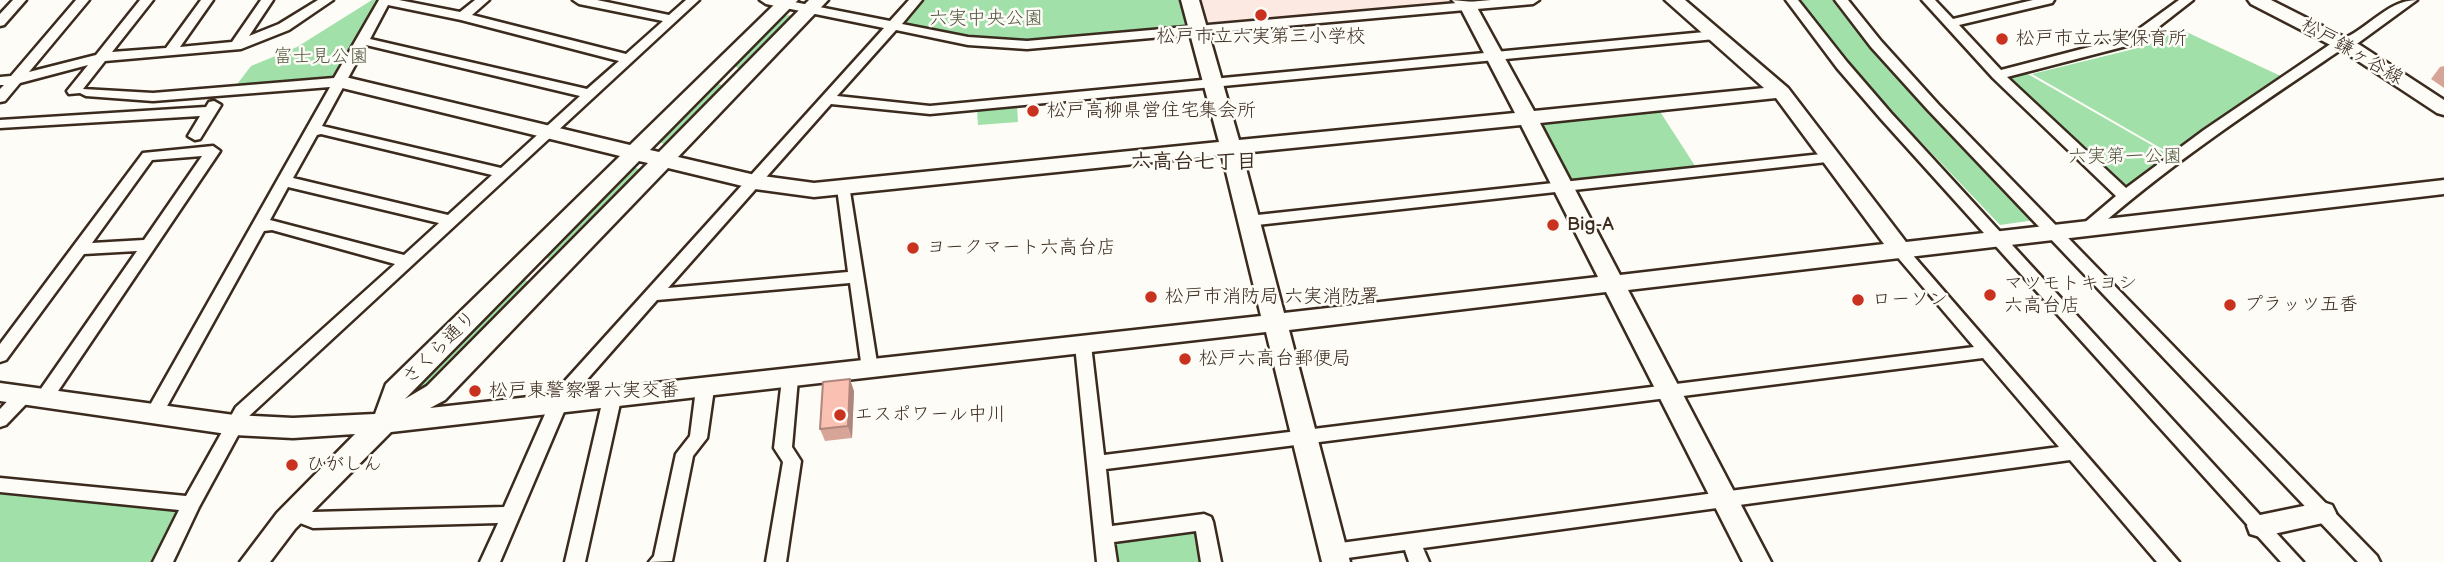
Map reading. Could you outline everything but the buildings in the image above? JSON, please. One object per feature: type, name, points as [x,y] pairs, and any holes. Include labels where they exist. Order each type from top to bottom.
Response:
[{"type":"street","points":[[0,22],[20,0]]},
{"type":"street","points":[[0,98],[83,0]]},
{"type":"street","points":[[147,0],[80,91],[153,97],[341,82],[755,182],[801,189],[844,188],[1781,92]]},
{"type":"street","points":[[171,50],[207,0]]},
{"type":"street","points":[[236,46],[267,0]]},
{"type":"street","points":[[0,82],[103,57],[236,46],[284,27],[327,0]]},
{"type":"street","points":[[155,411],[261,226],[385,0],[462,16],[628,59]]},
{"type":"street","points":[[462,16],[483,0]]},
{"type":"street","points":[[579,0],[673,19]]},
{"type":"street","points":[[163,562],[191,504],[242,412],[693,0]]},
{"type":"street","points":[[490,562],[558,405],[570,387],[916,0]]},
{"type":"street","points":[[1190,0],[1200,29],[1335,557],[1412,542],[2074,452]]},
{"type":"street","points":[[780,1],[815,4],[893,26],[968,41],[1027,45],[1465,3],[1533,0]]},
{"type":"street","points":[[1674,0],[1781,92],[1899,249],[2169,562]]},
{"type":"street","points":[[1792,0],[1842,65],[2293,562]]},
{"type":"street","points":[[1840,0],[1898,69],[2370,562]]},
{"type":"street","points":[[1928,0],[1998,75],[2124,195]]},
{"type":"street","points":[[1950,24],[2048,0]]},
{"type":"street","points":[[1998,75],[2133,40],[2187,0]]},
{"type":"street","name":"松戸鎌ヶ谷線","points":[[2258,0],[2374,61],[2444,109]]},
{"type":"street","points":[[2088,228],[2124,195],[2269,91],[2343,44],[2349,43],[2411,0]]},
{"type":"street","name":"さくら通り","points":[[385,423],[396,391],[636,153],[780,1]]},
{"type":"street","points":[[1465,3],[1496,57],[1757,562]]},
{"type":"street","name":"さくら通り","points":[[385,423],[436,393],[815,4]]},
{"type":"street","points":[[827,99],[930,110],[1715,35]]},
{"type":"street","points":[[364,41],[372,40],[589,94]]},
{"type":"street","points":[[195,136],[222,91]]},
{"type":"street","points":[[0,124],[210,111]]},
{"type":"street","points":[[313,131],[321,130],[504,173]]},
{"type":"street","points":[[0,356],[148,156],[213,151],[149,245],[34,397],[0,420]]},
{"type":"street","points":[[1248,221],[1832,158]]},
{"type":"street","points":[[285,181],[450,221]]},
{"type":"street","points":[[0,392],[155,411],[234,425],[293,428],[385,423],[705,389],[2444,187]]},
{"type":"street","points":[[844,188],[870,369]]},
{"type":"street","points":[[261,226],[272,225],[405,261]]},
{"type":"street","points":[[80,249],[149,245]]},
{"type":"street","points":[[653,295],[855,277]]},
{"type":"street","points":[[1083,345],[1107,562]]},
{"type":"street","points":[[1096,463],[1987,351]]},
{"type":"street","points":[[776,562],[792,461],[783,449],[790,379]]},
{"type":"street","points":[[659,562],[662,561],[685,454],[698,438],[705,389]]},
{"type":"street","points":[[575,562],[612,399]]},
{"type":"street","points":[[238,562],[290,517],[385,423]]},
{"type":"street","points":[[0,485],[191,504]]},
{"type":"street","points":[[2260,526],[2323,513]]},
{"type":"street","points":[[290,517],[313,520],[511,515]]},
{"type":"street","points":[[254,562],[290,517]]},
{"type":"street","points":[[1104,536],[1204,522],[1211,562]]},
{"type":"street","points":[[1412,542],[1419,562]]},
{"type":"shaded area","name":"松戸市立六実第三小学校","points":[[1198,0],[1454,0],[1452,4],[1210,24],[1205,21]]},
{"type":"green space","name":"富士見公園","points":[[372,0],[380,0],[336,78],[235,87],[251,66],[297,47]]},
{"type":"green space","name":"六実中央公園","points":[[920,0],[1185,0],[1191,21],[1185,27],[1024,41],[970,37],[907,24],[904,18]]},
{"type":"green space","points":[[1800,0],[1832,0],[1904,86],[2035,220],[2000,225],[1850,67]]},
{"type":"green space","points":[[781,17],[794,17],[748,67],[740,69],[734,66]]},
{"type":"green space","points":[[2180,29],[2285,78],[2171,154],[2032,74],[2146,46]]},
{"type":"green space","name":"六実第一公園","points":[[2026,73],[2169,155],[2127,185],[2113,180],[2009,81],[2010,76]]},
{"type":"green space","points":[[711,86],[724,86],[672,142],[664,144],[657,141]]},
{"type":"green space","points":[[1017,105],[1018,122],[978,125],[977,109]]},
{"type":"green space","points":[[1659,110],[1697,169],[1576,182],[1567,179],[1539,126],[1542,122]]},
{"type":"green space","points":[[632,167],[642,170],[558,257],[549,259],[542,256]]},
{"type":"green space","points":[[521,279],[531,282],[425,389],[415,388]]},
{"type":"green space","points":[[0,493],[173,508],[177,516],[155,562],[0,562]]},
{"type":"green space","points":[[1193,526],[1202,533],[1207,562],[1114,562],[1112,545],[1117,539]]},
{"type":"place","name":"松戸市立六実第三小学校","points":[[1261,15]]},
{"type":"place","name":"松戸市立六実保育所","points":[[2002,39]]},
{"type":"place","name":"松戸高柳県営住宅集会所","points":[[1033,111]]},
{"type":"place","name":"Big-A","points":[[1553,225]]},
{"type":"place","name":"ヨークマート六高台店","points":[[913,248]]},
{"type":"place","name":"マツモトキヨシ 六高台店","points":[[1990,295]]},
{"type":"place","name":"松戸市消防局 六実消防署","points":[[1151,297]]},
{"type":"place","name":"ローソン","points":[[1858,300]]},
{"type":"place","name":"プラッツ五香","points":[[2230,305]]},
{"type":"place","name":"松戸六高台郵便局","points":[[1185,359]]},
{"type":"place","name":"松戸東警察署六実交番","points":[[475,391]]},
{"type":"place","name":"エスポワール中川","points":[[840,415]]},
{"type":"place","name":"ひがしん","points":[[292,465]]},
{"type":"district","name":"六高台七丁目","points":[[1194,163]]}]
